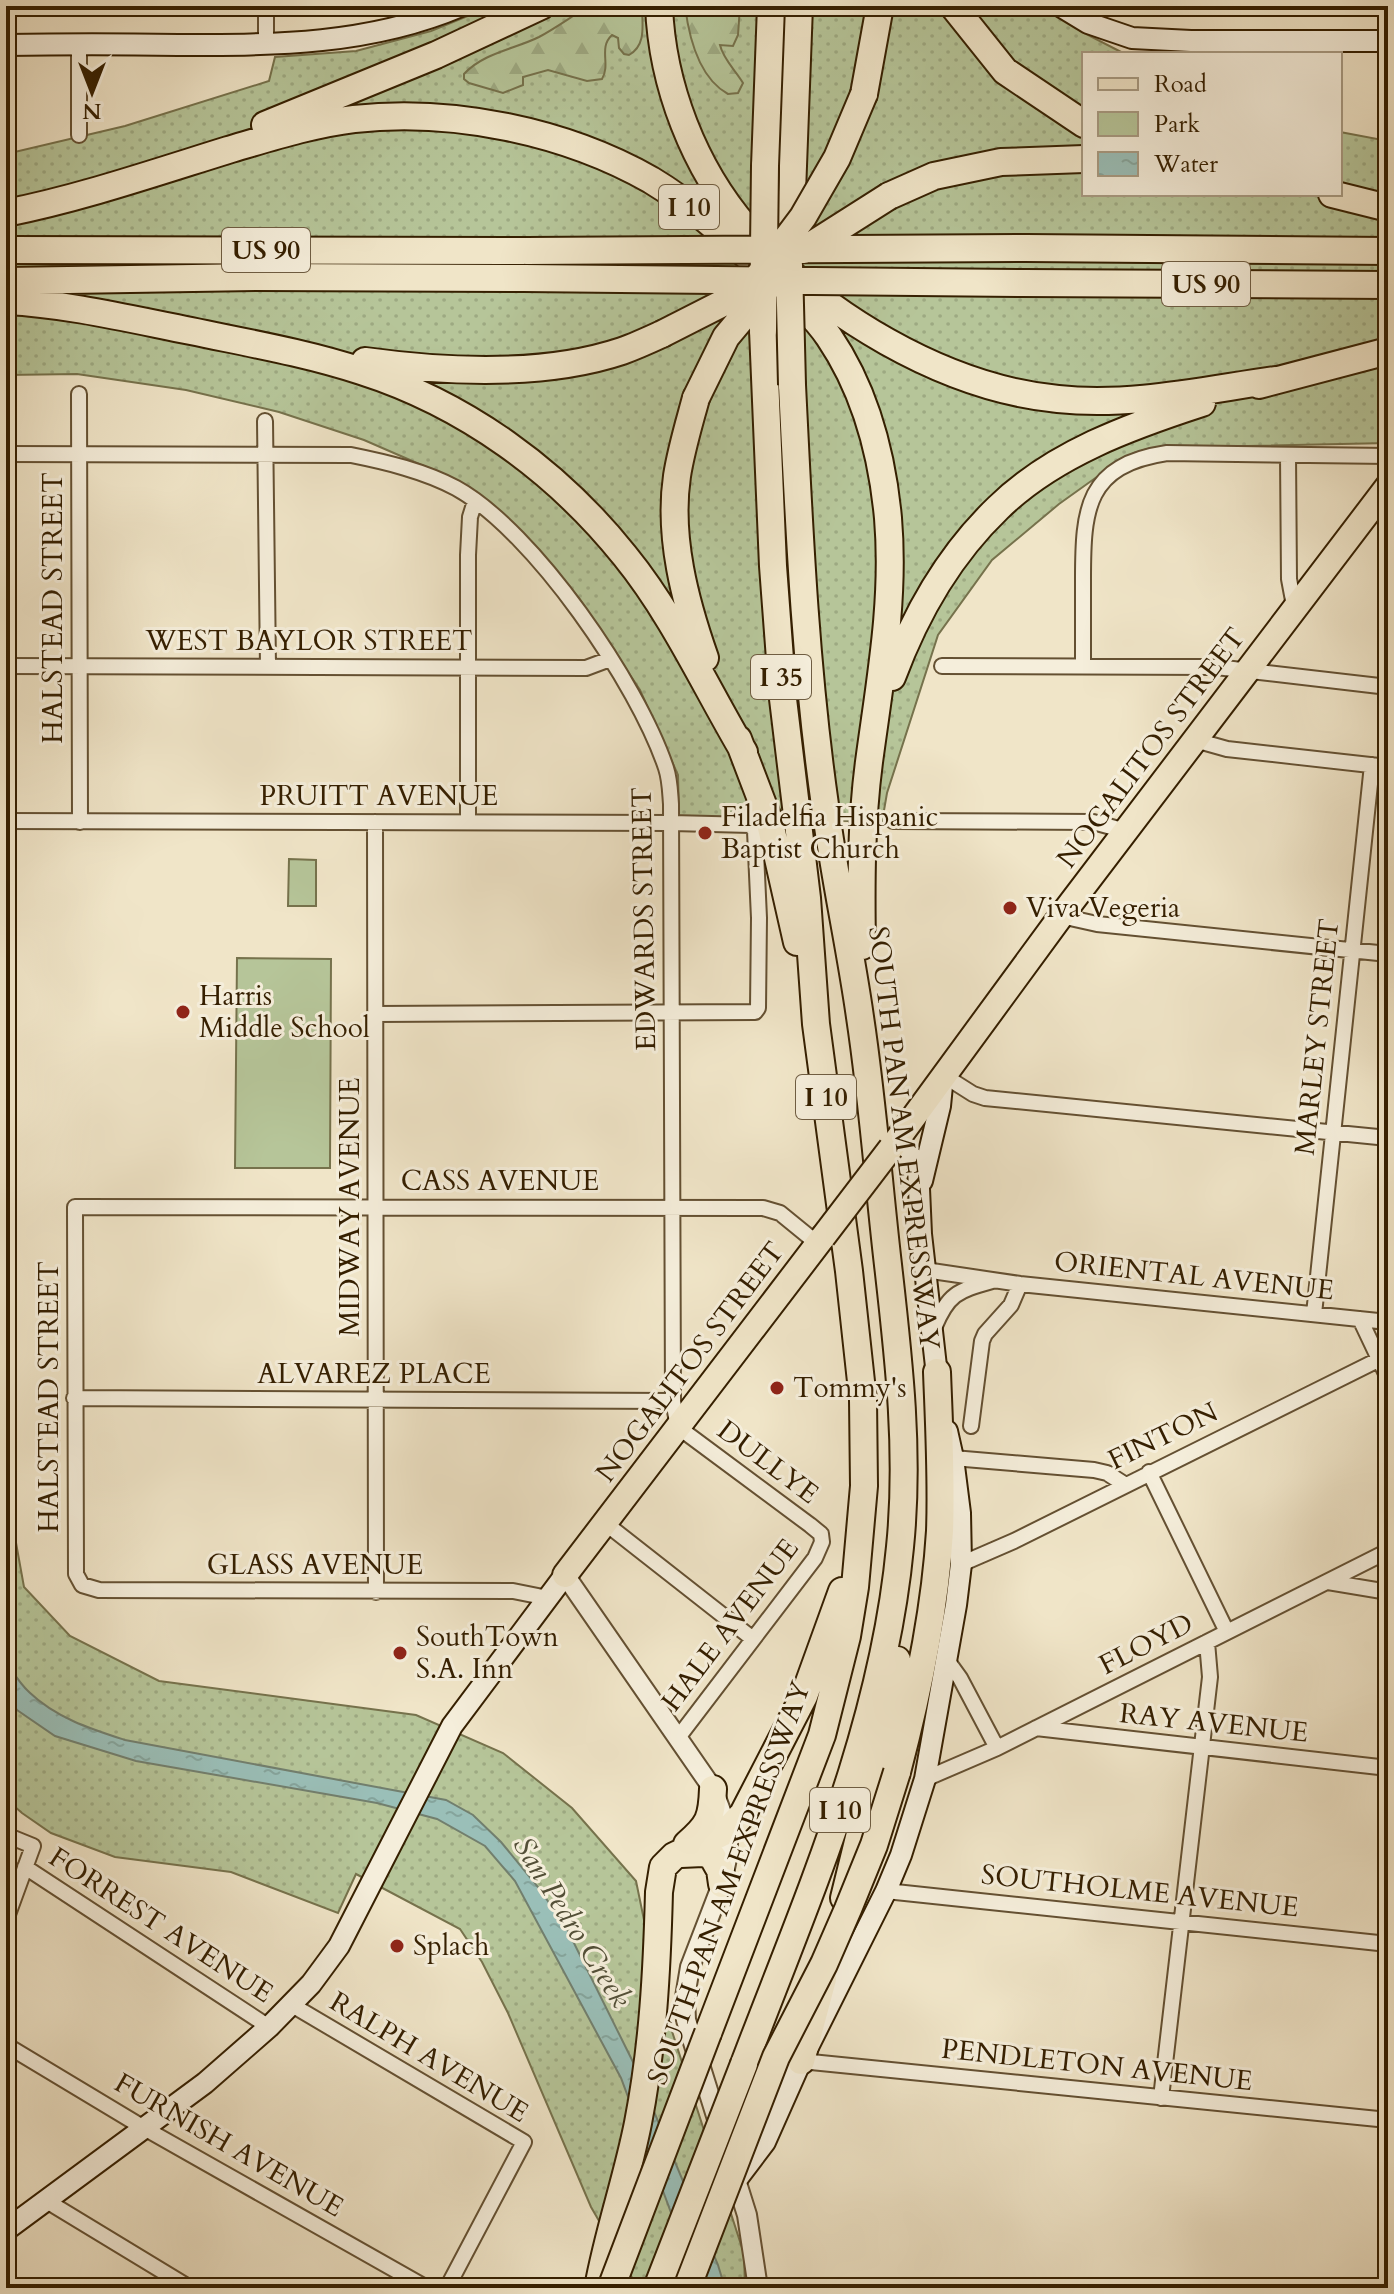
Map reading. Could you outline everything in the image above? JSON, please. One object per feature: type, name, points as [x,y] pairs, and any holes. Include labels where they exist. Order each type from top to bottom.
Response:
[{"type":"highway","points":[[136,178],[436,55],[541,6]]},
{"type":"highway","points":[[659,6],[661,41],[680,113],[720,190],[746,227],[813,293],[864,327],[903,350],[966,377],[1058,399],[1117,401],[1275,380]]},
{"type":"highway","name":"SOUTH PAN AM EXPRESSWAY","points":[[611,2288],[822,1735],[847,1636],[862,1531],[864,1438],[860,1370],[816,1024],[807,898],[783,699],[774,581],[763,330],[771,6]]},
{"type":"highway","name":"SOUTH PAN AM EXPRESSWAY","points":[[657,2288],[844,1798],[882,1661],[900,1547],[903,1450],[901,1372],[860,1017],[825,805],[801,557],[789,272],[799,6]]},
{"type":"highway","points":[[262,346],[397,365],[476,370],[576,362],[621,351],[721,304],[758,277],[803,217],[837,158],[864,94],[880,6]]},
{"type":"highway","points":[[953,6],[1005,71],[1082,123]]},
{"type":"highway","name":"I 10","points":[[6,213],[72,198],[272,137],[351,119],[403,116],[488,123],[557,140],[601,156],[651,180],[725,234],[807,310],[848,369],[874,434],[883,476],[890,562],[889,609],[862,837],[865,986],[860,1017]]},
{"type":"highway","points":[[744,752],[697,635],[682,581],[679,554],[677,478],[696,398],[726,337],[767,286],[798,254],[889,196],[934,176],[1001,162],[1082,159]]},
{"type":"highway","points":[[1340,196],[1388,208]]},
{"type":"highway","name":"US 90","points":[[6,250],[1026,248],[1388,251]]},
{"type":"highway","name":"US 90","points":[[6,281],[255,277],[1388,285]]},
{"type":"highway","name":"I 10","points":[[6,301],[86,310],[262,346],[361,371],[411,390],[483,429],[551,479],[606,533],[651,591],[744,752],[770,823],[816,1024]]},
{"type":"highway","points":[[877,714],[905,643],[929,597],[958,555],[997,508],[1032,480],[1078,453],[1142,423],[1275,380],[1388,351]]},
{"type":"highway","points":[[687,2288],[772,2068],[848,1909],[874,1845],[897,1772],[920,1679],[935,1583],[941,1484],[937,1372]]},
{"type":"highway","points":[[674,1856],[728,1830],[743,1814],[818,1663],[862,1531]]},
{"type":"highway","points":[[801,2061],[890,1712],[900,1642],[900,1547]]},
{"type":"highway","points":[[707,1781],[730,1793],[743,1794],[759,1784]]},
{"type":"highway","points":[[598,2288],[607,2241],[628,2171],[650,2047],[660,1876],[663,1867],[708,1824],[712,1811],[707,1781]]},
{"type":"highway","points":[[674,1856],[689,1852],[712,1856],[720,1870],[722,1884]]},
{"type":"main road","points":[[6,45],[266,45],[315,42],[420,21],[461,6]]},
{"type":"main road","points":[[1066,8],[1105,30],[1132,38],[1283,47],[1388,41]]},
{"type":"main road","name":"NOGALITOS STREET","points":[[6,2230],[205,2083],[292,2005],[324,1969],[339,1946],[452,1726],[893,1146],[1061,916],[1385,494]]},
{"type":"main road","points":[[921,1185],[940,1106],[943,1075]]},
{"type":"main road","points":[[737,2179],[765,2142],[901,1855],[925,1779],[947,1660],[961,1564],[960,1513],[953,1458],[940,1402],[921,1234],[918,1166],[893,1146]]},
{"type":"street","points":[[266,6],[266,45]]},
{"type":"street","points":[[79,44],[79,135]]},
{"type":"street","name":"HALSTEAD STREET","points":[[79,394],[80,822]]},
{"type":"street","points":[[265,421],[268,667]]},
{"type":"street","points":[[1083,666],[1083,531],[1088,505],[1113,473],[1134,459],[1167,453],[1388,456]]},
{"type":"street","name":"EDWARDS STREET","points":[[6,454],[351,455],[385,462],[428,476],[475,501],[499,520],[531,554],[580,614],[650,729],[666,768],[672,823],[673,1401],[678,1427]]},
{"type":"street","points":[[1288,455],[1289,579],[1295,612]]},
{"type":"street","points":[[468,822],[468,555],[470,517],[475,501]]},
{"type":"street","name":"WEST BAYLOR STREET","points":[[6,666],[586,668],[610,659]]},
{"type":"street","points":[[942,666],[1216,667],[1388,687]]},
{"type":"street","points":[[1195,740],[1227,749],[1388,767]]},
{"type":"street","name":"MARLEY STREET","points":[[1314,1314],[1372,765]]},
{"type":"street","name":"PRUITT AVENUE","points":[[6,821],[751,825],[757,842],[758,1008],[755,1012],[673,1013]]},
{"type":"street","points":[[893,821],[1093,822],[1126,831]]},
{"type":"street","name":"MIDWAY AVENUE","points":[[375,822],[376,1592]]},
{"type":"street","points":[[1061,916],[1097,924],[1388,954]]},
{"type":"street","points":[[376,1014],[673,1013]]},
{"type":"street","points":[[943,1075],[985,1098],[1388,1138]]},
{"type":"street","name":"HALSTEAD STREET","points":[[75,1207],[76,1574],[82,1585]]},
{"type":"street","name":"CASS AVENUE","points":[[75,1207],[763,1208],[780,1213],[820,1240]]},
{"type":"street","name":"ORIENTAL AVENUE","points":[[925,1270],[1020,1284],[1388,1322]]},
{"type":"street","name":"ORIENTAL AVENUE","points":[[933,1331],[944,1305],[952,1298],[966,1289],[996,1280]]},
{"type":"street","points":[[971,1426],[982,1341],[1011,1305],[1020,1284]]},
{"type":"street","points":[[1360,1319],[1383,1357],[1388,1378]]},
{"type":"street","name":"FINTON","points":[[961,1564],[1014,1541],[1383,1357]]},
{"type":"street","name":"ALVAREZ PLACE","points":[[74,1398],[673,1401]]},
{"type":"street","name":"DULLYE","points":[[678,1427],[810,1525],[821,1534],[822,1542]]},
{"type":"street","points":[[953,1458],[1094,1470],[1107,1473],[1124,1484]]},
{"type":"street","points":[[1149,1472],[1227,1632]]},
{"type":"street","points":[[605,1523],[753,1639]]},
{"type":"street","name":"HALE AVENUE","points":[[677,1739],[815,1558],[822,1542]]},
{"type":"street","name":"FLOYD","points":[[925,1779],[997,1748],[1388,1551]]},
{"type":"street","points":[[565,1575],[707,1781],[728,1830],[728,1853],[722,1884],[690,1967],[685,1997],[686,2020],[737,2179],[752,2239],[758,2288]]},
{"type":"street","points":[[1327,1582],[1388,1592]]},
{"type":"street","name":"GLASS AVENUE","points":[[82,1585],[99,1590],[513,1591],[548,1598]]},
{"type":"street","points":[[1161,2098],[1210,1677],[1207,1642]]},
{"type":"street","points":[[947,1660],[960,1678],[997,1748]]},
{"type":"street","name":"RAY AVENUE","points":[[1035,1728],[1388,1768]]},
{"type":"street","name":"FORREST AVENUE","points":[[6,1835],[33,1846],[25,1867],[269,2027]]},
{"type":"street","points":[[6,1920],[25,1867]]},
{"type":"street","name":"SOUTHOLME AVENUE","points":[[886,1891],[1388,1944]]},
{"type":"street","name":"RALPH AVENUE","points":[[292,2005],[524,2142],[447,2288]]},
{"type":"street","name":"FURNISH AVENUE","points":[[6,2045],[144,2128],[427,2288]]},
{"type":"street","name":"PENDLETON AVENUE","points":[[801,2061],[1388,2120]]},
{"type":"street","points":[[45,2200],[190,2288]]},
{"type":"green space","points":[[492,6],[1048,6],[1084,33],[1121,52],[1082,52],[1082,196],[1342,196],[1342,132],[1388,141],[1388,443],[1151,448],[1134,453],[1059,504],[992,560],[938,635],[887,793],[882,822],[679,816],[678,775],[640,690],[579,598],[507,517],[483,498],[449,477],[364,440],[279,412],[186,390],[77,374],[6,375],[6,154],[125,126],[269,81],[275,57],[356,51],[431,31]]},
{"type":"green space","points":[[589,6],[642,6],[639,46],[629,55],[624,54],[619,48],[618,38],[612,35],[606,45],[602,79],[587,81],[548,70],[523,77],[523,85],[503,93],[464,79],[464,74],[480,61],[539,37]]},
{"type":"green space","points":[[685,6],[740,6],[738,35],[733,46],[720,45],[743,83],[738,93],[728,94],[718,87],[703,68],[689,31]]},
{"type":"green space","points":[[289,859],[316,860],[316,906],[288,906]]},
{"type":"green space","points":[[237,958],[331,959],[330,1168],[235,1168]]},
{"type":"green space","points":[[6,1308],[11,1366],[9,1504],[24,1587],[70,1636],[159,1681],[416,1715],[503,1753],[572,1808],[636,1881],[658,1988],[744,2254],[745,2288],[638,2288],[591,2207],[508,2013],[482,1962],[460,1929],[356,1874],[338,1913],[231,1872],[115,1857],[51,1833],[6,1799]]},
{"type":"water","points":[[6,1662],[39,1701],[74,1722],[112,1736],[446,1800],[473,1815],[501,1842],[566,1927],[635,2066],[725,2288],[699,2288],[621,2078],[515,1881],[485,1846],[437,1819],[377,1803],[136,1761],[55,1736],[17,1710],[6,1698]]},
{"type":"place","name":"Filadelfia Hispanic Baptist Church","points":[[705,833]]},
{"type":"place","name":"Viva Vegeria","points":[[1010,908]]},
{"type":"place","name":"Harris Middle School","points":[[183,1012]]},
{"type":"place","name":"Tommy's","points":[[777,1388]]},
{"type":"place","name":"SouthTown S.A. Inn","points":[[400,1653]]},
{"type":"place","name":"Splach","points":[[397,1946]]},
{"type":"water label","name":"San Pedro Creek","points":[[572,1922]]}]
